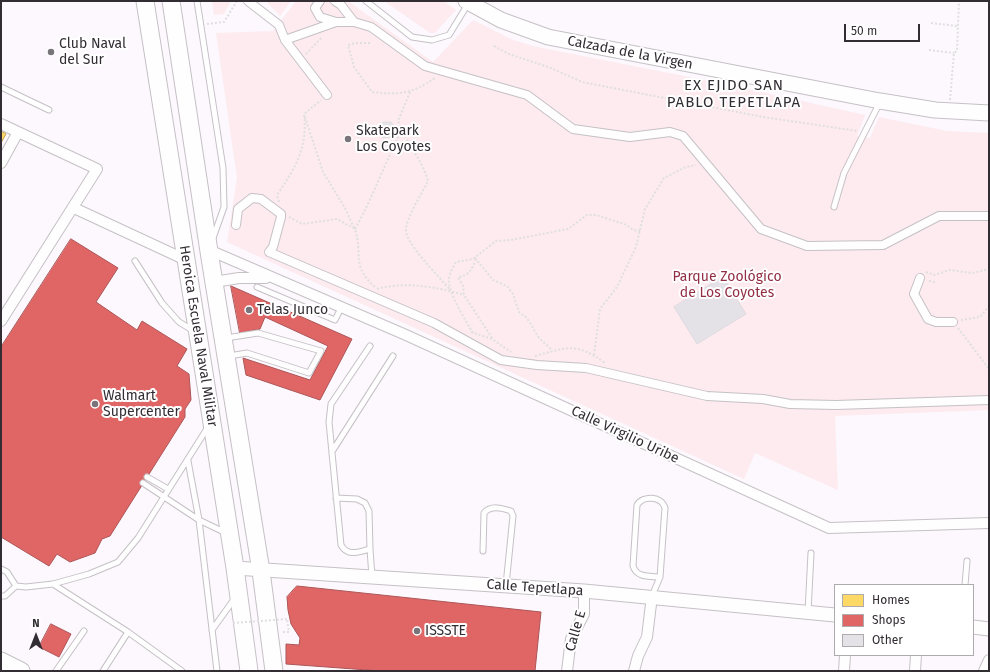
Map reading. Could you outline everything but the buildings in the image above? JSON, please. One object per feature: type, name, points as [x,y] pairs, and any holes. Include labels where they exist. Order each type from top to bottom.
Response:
[{"type":"main road","name":"Heroica Escuela Naval Militar","points":[[171,1],[214,282],[262,571],[274,671]]},
{"type":"main road","name":"Calzada de la Virgen","points":[[468,2],[514,26],[548,37],[880,101],[949,111],[989,113]]},
{"type":"main road","name":"Heroica Escuela Naval Militar","points":[[143,4],[212,421],[235,568],[249,671]]},
{"type":"main road","points":[[153,60],[179,55]]},
{"type":"main road","points":[[1,661],[21,671]]},
{"type":"street","points":[[248,1],[279,25],[285,40],[327,95]]},
{"type":"street","points":[[320,1],[316,8],[320,17],[336,22],[354,22],[371,27],[426,66],[526,95],[573,129],[630,137],[670,132],[683,136],[761,229],[807,246],[883,245],[939,216],[989,216]]},
{"type":"street","points":[[335,1],[341,5],[354,22]]},
{"type":"street","points":[[285,40],[336,22]]},
{"type":"street","points":[[1,124],[97,168],[74,208],[1,322]]},
{"type":"street","points":[[1,163],[18,132]]},
{"type":"street","points":[[236,225],[238,209],[252,198],[261,199],[281,214],[273,247],[269,252],[434,323],[501,360],[537,365],[586,368],[707,396],[763,399],[790,404],[836,405],[989,400]]},
{"type":"street","points":[[74,208],[186,260]]},
{"type":"street","name":"Calle Virgilio Uribe","points":[[209,250],[406,335],[829,528],[989,523]]},
{"type":"street","name":"Calle Virgilio Uribe","points":[[214,282],[250,278],[274,279]]},
{"type":"street","points":[[920,278],[914,294],[928,319],[936,322],[953,322]]},
{"type":"street","name":"Calle Tepetlapa","points":[[235,568],[652,596],[834,614]]},
{"type":"street","name":"Calle E","points":[[567,671],[571,639],[584,614],[584,591]]},
{"type":"street","points":[[634,671],[638,656],[647,637],[652,596]]},
{"type":"street","points":[[974,627],[989,628]]},
{"type":"street","points":[[844,671],[845,656]]},
{"type":"street","points":[[915,671],[916,656]]},
{"type":"street","points":[[984,671],[989,660]]},
{"type":"lane","points":[[197,1],[202,25],[223,168],[224,207],[209,250]]},
{"type":"lane","points":[[366,1],[412,37],[432,40],[449,35],[468,2]]},
{"type":"lane","points":[[1,87],[48,110]]},
{"type":"lane","points":[[834,207],[844,173],[880,101]]},
{"type":"lane","points":[[135,261],[162,303],[179,322],[198,333]]},
{"type":"lane","points":[[257,287],[335,320],[341,308]]},
{"type":"lane","points":[[223,338],[258,333],[321,351],[309,373],[247,353],[226,356]]},
{"type":"lane","points":[[370,346],[331,404],[329,422],[333,450],[340,545],[344,551],[350,554],[370,549]]},
{"type":"lane","points":[[333,450],[393,356]]},
{"type":"lane","points":[[1,569],[7,572],[16,586],[26,588],[53,584],[89,574],[118,562],[138,538],[212,421]]},
{"type":"lane","points":[[188,460],[199,520],[217,671]]},
{"type":"lane","points":[[147,477],[168,489]]},
{"type":"lane","points":[[143,483],[199,520],[230,535]]},
{"type":"lane","points":[[336,498],[357,499],[365,503],[369,511],[372,577]]},
{"type":"lane","points":[[652,596],[660,577],[665,508],[664,503],[659,500],[645,498],[640,500],[637,505],[635,572],[639,575],[660,577]]},
{"type":"lane","points":[[483,551],[484,513],[492,508],[504,508],[511,511],[513,516],[506,586]]},
{"type":"lane","points":[[808,612],[811,553]]},
{"type":"lane","points":[[965,584],[967,561]]},
{"type":"lane","points":[[53,584],[128,632],[182,671]]},
{"type":"lane","points":[[1,602],[3,596],[16,586]]},
{"type":"lane","points":[[212,630],[238,594]]},
{"type":"lane","points":[[56,671],[84,631]]},
{"type":"lane","points":[[103,671],[128,632]]},
{"type":"path","points":[[202,25],[224,22],[237,1]]},
{"type":"path","points":[[949,111],[954,52],[957,50],[959,28],[957,26],[959,1]]},
{"type":"path","points":[[931,23],[957,26]]},
{"type":"path","points":[[300,61],[316,42],[325,35]]},
{"type":"path","points":[[370,43],[356,43],[348,46],[354,67],[372,92],[392,94],[410,92],[437,76],[437,70]]},
{"type":"path","points":[[494,46],[510,54],[551,68],[582,82],[763,117],[845,130],[865,131]]},
{"type":"path","points":[[929,50],[954,52]]},
{"type":"path","points":[[410,92],[398,121],[401,131],[424,167],[428,181],[410,215],[405,230],[410,243],[452,292]]},
{"type":"path","points":[[304,114],[327,95]]},
{"type":"path","points":[[279,203],[277,195],[299,159],[306,131],[304,114]]},
{"type":"path","points":[[304,114],[323,172],[345,208],[359,242],[358,255],[360,268],[364,278],[382,294]]},
{"type":"path","points":[[354,229],[369,204],[383,168],[401,131]]},
{"type":"path","points":[[594,355],[600,309],[617,287],[636,247],[645,209],[664,178],[686,166],[698,165]]},
{"type":"path","points":[[285,214],[302,224],[338,219],[354,229]]},
{"type":"path","points":[[479,338],[474,333],[460,309],[449,283],[449,276],[456,262],[476,258],[496,241],[554,233],[568,229],[587,215],[596,215],[627,225],[633,230],[640,231]]},
{"type":"path","points":[[476,258],[472,270],[467,275],[458,277],[463,286],[464,295],[492,339]]},
{"type":"path","points":[[476,258],[493,280],[507,286],[519,312],[528,318],[539,338],[552,350]]},
{"type":"path","points":[[920,278],[926,272],[934,275],[950,270],[972,273],[989,270]]},
{"type":"path","points":[[377,289],[390,285],[411,285],[437,288],[464,295]]},
{"type":"path","points":[[989,306],[980,317],[953,322],[989,369]]},
{"type":"path","points":[[467,331],[492,339],[518,354]]},
{"type":"path","points":[[544,359],[529,357],[558,348],[578,348],[586,350],[594,355],[624,377]]},
{"type":"path","points":[[233,623],[287,619]]},
{"type":"green space","points":[[212,1],[231,1],[224,14],[214,15]]},
{"type":"green space","points":[[266,1],[291,1],[280,16]]},
{"type":"green space","name":"Parque Zoológico de Los Coyotes","points":[[296,1],[348,1],[433,62],[473,20],[513,40],[533,46],[739,87],[865,115],[857,136],[870,138],[879,117],[947,131],[989,133],[989,410],[835,416],[838,490],[755,453],[744,479],[227,242],[237,178],[216,33],[273,31]]},
{"type":"green space","points":[[384,1],[443,1],[456,10],[435,33],[430,33]]},
{"type":"place","name":"Club Naval del Sur","points":[[51,52]]},
{"type":"place","name":"Skatepark Los Coyotes","points":[[348,139]]},
{"type":"place","name":"Telas Junco","points":[[249,310]]},
{"type":"place","name":"Walmart Supercenter","points":[[95,404]]},
{"type":"place","name":"ISSSTE","points":[[417,631]]},
{"type":"district","name":"EX EJIDO SAN PABLO TEPETLAPA","points":[[734,94]]}]
